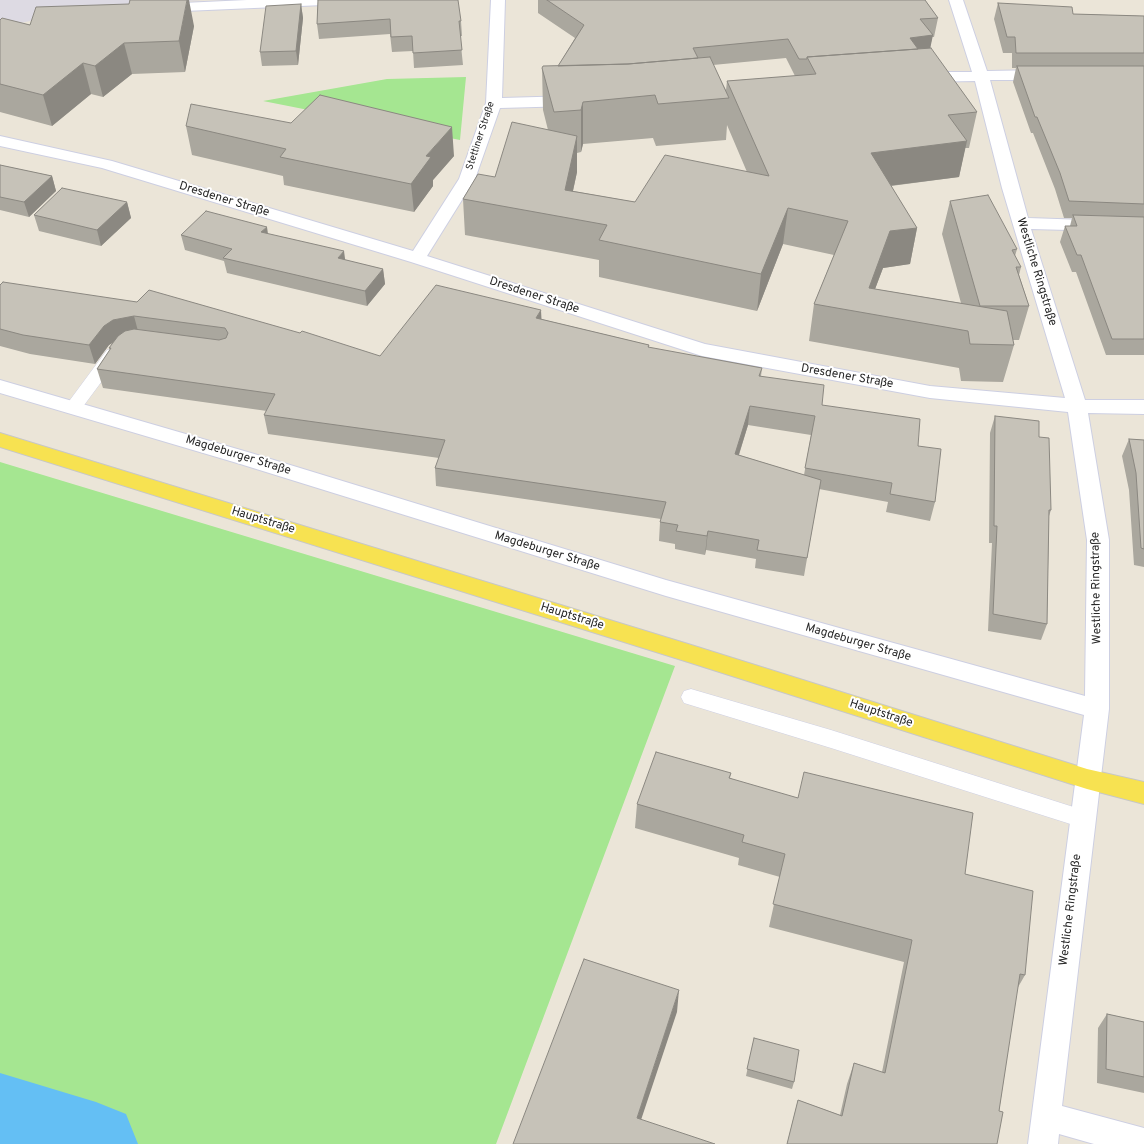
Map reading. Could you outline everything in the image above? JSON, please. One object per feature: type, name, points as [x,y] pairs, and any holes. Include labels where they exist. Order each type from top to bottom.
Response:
[{"type":"main road","name":"Hauptstraße","points":[[0,440],[696,655],[1087,779],[1144,793]]},
{"type":"street","points":[[145,9],[347,0]]},
{"type":"street","name":"Stettiner Straße","points":[[417,258],[467,179],[494,104],[498,0]]},
{"type":"street","name":"Westliche Ringstraße","points":[[956,0],[981,74],[1010,188],[1077,406],[1098,540],[1097,709],[1087,779],[1045,1130]]},
{"type":"street","points":[[907,78],[981,74],[1059,74]]},
{"type":"street","points":[[494,104],[588,101]]},
{"type":"street","name":"Dresdener Straße","points":[[0,141],[106,164],[417,258],[702,350],[930,392],[1077,406],[1144,407]]},
{"type":"street","points":[[1021,224],[1144,227]]},
{"type":"street","name":"Magdeburger Straße","points":[[0,386],[244,458],[666,588],[1097,709]]},
{"type":"street","points":[[1045,1130],[1144,1143]]},
{"type":"lane","points":[[73,408],[116,350],[125,344]]},
{"type":"lane","points":[[691,697],[831,739],[1083,820]]},
{"type":"shaded area","points":[[0,0],[205,0],[133,4],[64,13],[0,28]]},
{"type":"green space","points":[[466,77],[460,140],[263,101],[387,79]]},
{"type":"green space","points":[[0,462],[675,666],[496,1144],[0,1144]]},
{"type":"building","points":[[130,0],[187,0],[179,41],[124,43],[95,66],[83,63],[43,95],[0,84],[0,20],[2,18],[30,25],[36,7],[129,4]]},
{"type":"building","points":[[318,0],[458,0],[461,21],[459,21],[462,50],[413,53],[412,36],[391,37],[390,19],[317,24]]},
{"type":"building","points":[[547,0],[925,0],[938,18],[920,19],[933,35],[910,38],[918,49],[807,57],[807,59],[799,59],[788,39],[693,48],[698,58],[628,64],[558,66],[584,25]]},
{"type":"building","points":[[998,3],[1072,7],[1073,14],[1144,16],[1144,53],[1016,53],[1015,37],[1007,37]]},
{"type":"building","points":[[301,4],[296,51],[260,52],[266,6]]},
{"type":"building","points":[[931,48],[977,112],[948,115],[967,141],[871,153],[917,228],[890,231],[869,288],[1007,311],[1014,345],[970,344],[968,331],[814,304],[848,221],[788,208],[761,274],[599,240],[607,225],[463,199],[478,174],[495,177],[512,122],[577,136],[565,190],[635,202],[665,155],[769,176],[727,81],[816,74],[807,57]]},
{"type":"building","points":[[710,57],[729,98],[658,104],[655,95],[583,102],[581,110],[554,112],[542,68],[543,66],[628,64]]},
{"type":"building","points":[[1017,66],[1144,66],[1144,204],[1069,201],[1060,173],[1037,117],[1035,117]]},
{"type":"building","points":[[320,95],[452,127],[426,156],[431,157],[411,184],[280,157],[286,149],[186,126],[191,104],[291,123]]},
{"type":"building","points":[[0,165],[52,176],[24,202],[0,197]]},
{"type":"building","points":[[62,188],[127,202],[97,230],[34,215]]},
{"type":"building","points":[[988,195],[1017,249],[1012,250],[1021,267],[1016,267],[1029,306],[980,306],[950,201]]},
{"type":"building","points":[[206,211],[267,227],[261,232],[344,251],[338,258],[383,269],[365,291],[223,258],[232,249],[181,235]]},
{"type":"building","points":[[1073,215],[1144,217],[1144,339],[1112,339],[1081,255],[1077,255],[1065,226],[1077,226]]},
{"type":"building","points":[[3,282],[137,302],[149,290],[300,333],[302,331],[380,356],[436,285],[541,310],[536,318],[649,345],[648,347],[762,368],[759,376],[824,385],[822,405],[920,419],[918,446],[941,449],[935,502],[890,494],[892,483],[805,468],[815,416],[750,406],[735,454],[821,480],[807,558],[757,550],[759,540],[708,531],[707,536],[676,531],[678,525],[660,522],[666,502],[435,468],[445,440],[264,415],[275,394],[97,369],[111,348],[109,348],[118,336],[125,331],[134,329],[219,340],[226,338],[228,333],[225,328],[134,316],[113,320],[104,326],[89,345],[23,335],[0,329],[0,285]]},
{"type":"building","points":[[995,416],[1039,421],[1039,437],[1049,438],[1051,510],[1049,510],[1047,624],[993,614],[997,526],[994,526]]},
{"type":"building","points":[[1129,439],[1144,440],[1144,549],[1141,548],[1136,473]]},
{"type":"building","points":[[656,752],[731,773],[729,778],[798,798],[804,772],[973,813],[965,874],[1033,891],[1025,975],[1020,974],[999,1111],[1003,1112],[997,1144],[787,1144],[798,1100],[842,1116],[854,1063],[885,1073],[912,940],[773,904],[785,854],[742,842],[744,835],[637,804]]},
{"type":"building","points":[[584,959],[679,990],[637,1118],[715,1144],[513,1144]]},
{"type":"building","points":[[1107,1014],[1144,1022],[1144,1077],[1106,1069]]},
{"type":"building","points":[[754,1038],[799,1050],[794,1082],[747,1069]]},
{"type":"waterway","points":[[0,1114],[96,1144]]}]
